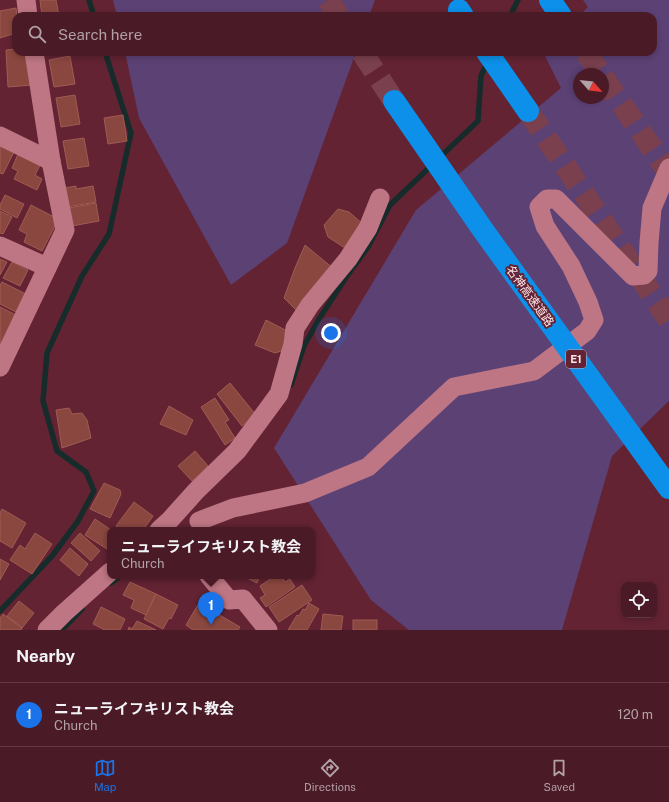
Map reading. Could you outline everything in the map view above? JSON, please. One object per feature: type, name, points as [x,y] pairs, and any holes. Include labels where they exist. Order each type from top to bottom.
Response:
[{"type":"highway","points":[[550,0],[558,12]]},
{"type":"highway","points":[[490,56],[523,105]]},
{"type":"highway","name":"名神高速道路","points":[[400,109],[483,230],[669,488]]},
{"type":"street","points":[[26,0],[28,12]]},
{"type":"street","points":[[1,362],[65,230],[51,161],[35,56]]},
{"type":"street","points":[[0,136],[51,161]]},
{"type":"street","points":[[182,524],[233,508],[305,493],[368,467],[454,387],[534,371],[587,331],[594,320],[588,302],[571,266],[545,226],[539,207],[547,199],[556,199],[633,276],[644,275],[648,270],[652,208],[669,168]]},
{"type":"street","points":[[182,524],[196,491],[237,451],[279,394],[293,344],[295,328],[310,305],[348,259],[368,228],[380,198]]},
{"type":"street","points":[[0,246],[47,267]]},
{"type":"street","points":[[47,630],[107,575]]},
{"type":"street","points":[[211,579],[229,600],[243,599],[268,630]]},
{"type":"shaded area","points":[[113,0],[375,0],[370,12],[116,12]]},
{"type":"shaded area","points":[[583,0],[669,0],[669,401],[612,456],[562,630],[409,630],[371,600],[274,448],[416,210],[561,88],[545,56],[657,56],[657,12],[583,12],[588,7]]},
{"type":"shaded area","points":[[126,56],[355,56],[287,243],[231,285],[139,118]]},
{"type":"building","points":[[40,0],[56,0],[58,12],[42,12]]},
{"type":"building","points":[[16,8],[16,12],[12,12],[12,34],[0,38],[0,11]]},
{"type":"building","points":[[12,49],[12,56],[27,56],[32,85],[8,87],[6,50]]},
{"type":"building","points":[[70,56],[75,84],[54,87],[49,60]]},
{"type":"building","points":[[75,95],[80,124],[61,127],[56,98]]},
{"type":"building","points":[[123,115],[127,141],[108,144],[104,118]]},
{"type":"building","points":[[84,138],[89,166],[68,169],[63,141]]},
{"type":"building","points":[[0,145],[14,152],[3,174],[0,173]]},
{"type":"building","points":[[18,154],[40,165],[35,175],[42,179],[37,190],[14,179],[18,171],[12,168]]},
{"type":"building","points":[[76,186],[76,189],[93,186],[96,202],[67,207],[64,188]]},
{"type":"building","points":[[5,195],[24,204],[17,218],[0,209],[0,205]]},
{"type":"building","points":[[96,203],[99,221],[72,226],[69,208]]},
{"type":"building","points":[[31,205],[56,218],[54,222],[56,224],[42,251],[24,242],[27,234],[19,230]]},
{"type":"building","points":[[338,209],[349,212],[364,225],[348,250],[328,237],[324,225]]},
{"type":"building","points":[[0,211],[12,217],[3,234],[0,233]]},
{"type":"building","points":[[305,245],[334,269],[297,311],[284,298]]},
{"type":"building","points":[[0,259],[7,262],[0,275]]},
{"type":"building","points":[[12,262],[28,270],[20,286],[3,278]]},
{"type":"building","points":[[2,282],[30,296],[20,314],[0,304],[0,285]]},
{"type":"building","points":[[0,307],[16,315],[0,346]]},
{"type":"building","points":[[266,320],[289,332],[284,350],[275,353],[255,345]]},
{"type":"building","points":[[230,383],[256,415],[242,426],[217,394]]},
{"type":"building","points":[[215,398],[229,420],[225,422],[235,438],[225,445],[201,407]]},
{"type":"building","points":[[169,406],[193,420],[186,435],[160,424]]},
{"type":"building","points":[[69,408],[72,414],[82,413],[87,420],[91,438],[62,448],[56,410]]},
{"type":"building","points":[[195,451],[208,466],[192,481],[178,466]]},
{"type":"building","points":[[104,483],[120,490],[121,494],[110,518],[90,509]]},
{"type":"building","points":[[134,502],[153,516],[145,527],[116,526]]},
{"type":"building","points":[[2,509],[26,523],[12,548],[0,541],[0,513]]},
{"type":"building","points":[[95,519],[107,527],[107,549],[85,535]]},
{"type":"building","points":[[35,533],[52,544],[32,574],[10,560],[20,545],[25,549]]},
{"type":"building","points":[[80,533],[100,551],[91,561],[71,543]]},
{"type":"building","points":[[70,548],[88,564],[79,576],[60,560]]},
{"type":"building","points":[[0,559],[9,564],[0,580]]},
{"type":"building","points":[[249,579],[259,579],[257,583]]},
{"type":"building","points":[[270,579],[283,579],[285,582],[290,579],[295,587],[266,607],[260,598],[265,595],[260,586]]},
{"type":"building","points":[[130,582],[156,594],[146,615],[131,608],[134,600],[123,595]]},
{"type":"building","points":[[302,585],[312,600],[279,622],[269,607]]},
{"type":"building","points":[[156,594],[178,605],[171,619],[169,618],[163,629],[144,619]]},
{"type":"building","points":[[19,601],[34,613],[22,628],[7,616]]},
{"type":"building","points":[[199,603],[240,627],[238,630],[193,630],[186,625]]},
{"type":"building","points":[[309,603],[319,609],[307,630],[288,630],[297,615],[299,616],[303,609],[305,610]]},
{"type":"building","points":[[101,607],[125,619],[120,630],[105,630],[93,624]]},
{"type":"building","points":[[3,614],[22,628],[21,630],[0,630],[0,618]]},
{"type":"building","points":[[323,614],[343,616],[341,630],[321,630]]},
{"type":"building","points":[[353,620],[377,620],[377,630],[353,630]]},
{"type":"building","points":[[137,621],[156,630],[128,630],[129,627],[132,629]]},
{"type":"waterway","points":[[89,0],[93,12]]},
{"type":"waterway","points":[[512,12],[518,0]]},
{"type":"waterway","points":[[0,611],[52,556],[78,521],[94,491],[86,472],[57,451],[43,401],[47,353],[82,276],[109,234],[131,133],[106,56]]},
{"type":"waterway","points":[[439,158],[478,121],[481,76],[488,61]]},
{"type":"waterway","points":[[291,385],[304,346],[319,319],[368,247],[390,205],[433,164]]},
{"type":"waterway","points":[[111,583],[116,579]]},
{"type":"waterway","points":[[62,630],[82,609]]},
{"type":"tunnel","points":[[328,0],[336,12]]},
{"type":"tunnel","points":[[365,56],[394,101]]},
{"type":"tunnel","points":[[589,56],[597,68]]},
{"type":"tunnel","points":[[609,86],[669,173]]},
{"type":"tunnel","points":[[528,111],[669,320]]},
{"type":"place","name":"ニューライフキリスト教会","points":[[211,625]]}]
